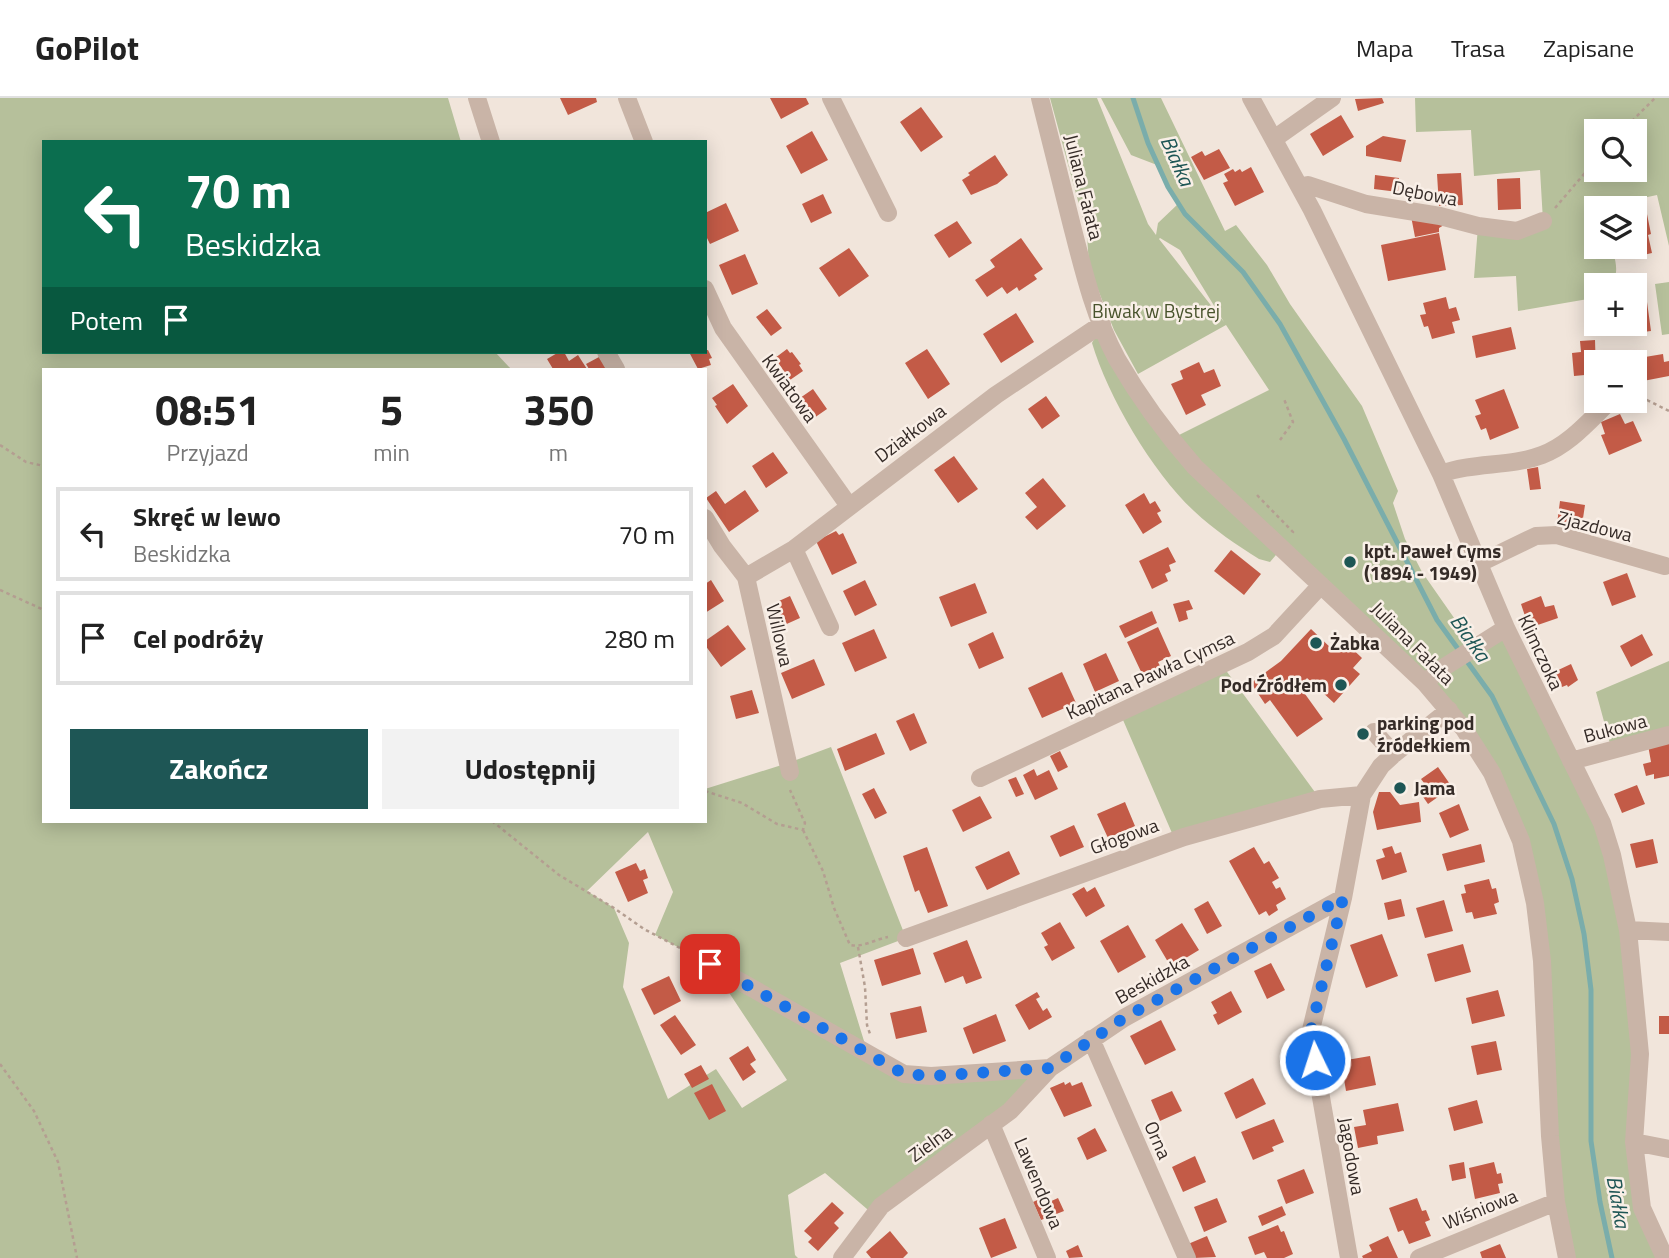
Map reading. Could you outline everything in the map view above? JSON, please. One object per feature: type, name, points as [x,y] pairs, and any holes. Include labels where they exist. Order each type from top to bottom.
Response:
[{"type":"street","points":[[477,98],[490,140]]},
{"type":"street","points":[[627,98],[643,140]]},
{"type":"street","points":[[831,98],[888,213]]},
{"type":"street","name":"Juliana Fałata","points":[[1040,98],[1084,276],[1101,324],[1117,358],[1171,439],[1210,482],[1321,585],[1432,677],[1449,710],[1492,773],[1521,841],[1535,903],[1542,961],[1550,1136],[1556,1202],[1567,1258]]},
{"type":"street","name":"Klimczoka","points":[[1251,98],[1300,188],[1441,474],[1506,628],[1601,823],[1612,855],[1628,930],[1640,1054],[1634,1142],[1642,1208],[1665,1258]]},
{"type":"street","points":[[1274,139],[1332,98]]},
{"type":"street","name":"Dębowa","points":[[1300,188],[1308,185],[1366,204],[1440,216],[1478,226],[1517,231],[1543,221]]},
{"type":"street","name":"Kwiatowa","points":[[707,293],[723,328],[849,506]]},
{"type":"street","name":"Działkowa","points":[[746,577],[794,549],[996,395],[1101,324]]},
{"type":"street","points":[[1441,474],[1460,468],[1542,455],[1572,438],[1598,413]]},
{"type":"street","name":"Willowa","points":[[707,521],[746,577],[790,772]]},
{"type":"street","name":"Zjazdowa","points":[[1480,563],[1536,536],[1557,535],[1665,566]]},
{"type":"street","points":[[794,549],[830,627]]},
{"type":"street","name":"Kapitana Pawła Cymsa","points":[[980,778],[1248,652],[1274,636],[1321,585]]},
{"type":"street","points":[[1432,677],[1506,628]]},
{"type":"street","points":[[1343,898],[1362,795],[1381,766],[1449,710]]},
{"type":"street","points":[[1374,732],[1394,754]]},
{"type":"street","name":"Bukowa","points":[[1571,761],[1669,736]]},
{"type":"street","name":"Głogowa","points":[[906,938],[1184,837],[1320,799],[1362,795]]},
{"type":"street","name":"Beskidzka","points":[[1050,1068],[1124,1018],[1343,898]]},
{"type":"street","name":"Jagodowa","points":[[1343,898],[1310,1034],[1349,1258]]},
{"type":"street","points":[[1628,930],[1669,932]]},
{"type":"street","points":[[695,956],[904,1074],[931,1076],[1050,1068]]},
{"type":"street","name":"Orna","points":[[1091,1039],[1187,1258]]},
{"type":"street","name":"Zielna","points":[[842,1258],[881,1206],[1010,1111],[1050,1068]]},
{"type":"street","name":"Lawendowa","points":[[991,1124],[1047,1258]]},
{"type":"street","points":[[1634,1142],[1669,1149]]},
{"type":"street","name":"Wiśniowa","points":[[1419,1258],[1556,1202]]},
{"type":"path","points":[[1634,119],[1655,98]]},
{"type":"path","points":[[1543,221],[1584,174]]},
{"type":"path","points":[[1280,440],[1293,422],[1284,398]]},
{"type":"path","points":[[1647,400],[1667,410],[1669,403]]},
{"type":"path","points":[[0,445],[26,462],[42,466]]},
{"type":"path","points":[[1257,495],[1293,532],[1282,538]]},
{"type":"path","points":[[0,590],[42,609]]},
{"type":"path","points":[[790,772],[790,793],[805,822],[803,830],[823,871],[834,908],[850,945],[858,947],[876,939],[897,936],[906,938]]},
{"type":"path","points":[[707,792],[742,803],[777,824],[803,830]]},
{"type":"path","points":[[494,823],[559,875],[644,929],[695,956]]},
{"type":"path","points":[[858,947],[865,987],[867,1025],[878,1060]]},
{"type":"path","points":[[0,1064],[34,1111],[58,1162],[76,1258]]},
{"type":"green space","points":[[0,98],[448,98],[460,140],[42,140],[42,354],[497,354],[510,368],[42,368],[42,823],[707,823],[707,788],[831,747],[906,938],[840,963],[868,1054],[904,1074],[1050,1068],[874,1215],[825,1173],[788,1195],[795,1255],[798,1258],[0,1258]],"holes":[[[648,832],[673,892],[655,935],[710,964],[787,1080],[742,1108],[716,1069],[668,1099],[623,987],[629,943],[614,908],[587,891]]]},
{"type":"green space","name":"Biwak w Bystrej","points":[[1050,98],[1097,98],[1148,224],[1156,235],[1158,223],[1178,204],[1157,165],[1131,155],[1101,98],[1161,98],[1225,231],[1236,225],[1267,265],[1290,304],[1362,406],[1398,491],[1393,503],[1405,539],[1422,572],[1466,635],[1482,643],[1506,628],[1601,823],[1628,930],[1642,1207],[1665,1258],[1567,1258],[1521,841],[1464,729],[1281,549],[1270,562],[1259,559],[1202,518],[1163,476],[1120,410],[1099,364],[1092,343],[1102,324],[1171,439],[1269,390],[1226,325],[1138,374],[1114,330],[1089,267],[1087,234]],"holes":[[[1159,239],[1180,250],[1224,322]]]},
{"type":"green space","points":[[1415,98],[1669,98],[1669,246],[1657,195],[1584,196],[1584,259],[1614,259],[1615,273],[1584,273],[1584,300],[1518,311],[1516,276],[1474,278],[1478,226],[1543,221],[1540,170],[1474,176],[1471,130],[1416,132]]},
{"type":"green space","points":[[1669,282],[1669,334],[1662,335],[1655,284]]},
{"type":"green space","points":[[1669,661],[1669,735],[1612,751],[1596,692]]},
{"type":"green space","points":[[1222,665],[1320,799],[1175,840],[1120,713]]},
{"type":"building","points":[[560,98],[596,98],[597,102],[568,115]]},
{"type":"building","points":[[770,98],[806,98],[809,104],[781,119]]},
{"type":"building","points":[[1382,98],[1384,103],[1358,111],[1355,99]]},
{"type":"building","points":[[921,107],[943,137],[921,152],[900,122]]},
{"type":"building","points":[[1341,115],[1354,137],[1323,156],[1310,134]]},
{"type":"building","points":[[812,131],[828,160],[801,174],[786,146]]},
{"type":"building","points":[[1383,136],[1406,140],[1401,162],[1366,156],[1366,146]]},
{"type":"building","points":[[1219,149],[1230,168],[1204,180],[1191,157],[1202,151],[1205,156]]},
{"type":"building","points":[[995,155],[1008,175],[997,184],[971,195],[962,180]]},
{"type":"building","points":[[1251,167],[1264,192],[1235,206],[1223,183],[1228,181],[1224,174],[1233,169],[1235,172],[1240,169],[1242,172]]},
{"type":"building","points":[[1461,173],[1463,205],[1439,206],[1437,174]]},
{"type":"building","points":[[1375,175],[1399,178],[1398,192],[1374,189]]},
{"type":"building","points":[[1520,178],[1521,209],[1498,210],[1497,179]]},
{"type":"building","points":[[823,194],[832,213],[811,223],[802,204]]},
{"type":"building","points":[[726,203],[739,231],[710,244],[707,238],[707,212]]},
{"type":"building","points":[[1647,214],[1651,234],[1648,235],[1652,253],[1647,254]]},
{"type":"building","points":[[1411,216],[1444,225],[1439,228],[1439,232],[1415,237]]},
{"type":"building","points":[[957,221],[972,243],[949,258],[934,235]]},
{"type":"building","points":[[1439,233],[1446,270],[1388,281],[1381,245]]},
{"type":"building","points":[[1021,238],[1043,269],[1034,275],[1037,279],[1019,291],[1017,287],[1007,294],[1002,287],[987,297],[975,280],[995,267],[990,260]]},
{"type":"building","points":[[849,248],[869,276],[839,297],[819,268]]},
{"type":"building","points":[[745,254],[758,284],[732,295],[719,265]]},
{"type":"building","points":[[1446,297],[1449,309],[1456,307],[1460,320],[1452,322],[1455,333],[1432,339],[1428,326],[1424,327],[1420,315],[1426,314],[1423,303]]},
{"type":"building","points":[[1647,302],[1651,331],[1647,332]]},
{"type":"building","points":[[767,309],[782,328],[771,336],[756,317]]},
{"type":"building","points":[[1016,313],[1034,342],[1001,363],[983,334]]},
{"type":"building","points":[[1511,327],[1516,349],[1476,358],[1472,336]]},
{"type":"building","points":[[1595,340],[1595,350],[1584,350],[1584,375],[1574,376],[1572,353],[1581,352],[1580,341]]},
{"type":"building","points":[[787,349],[801,364],[799,365],[803,371],[790,380],[775,358]]},
{"type":"building","points":[[927,349],[950,384],[928,399],[905,363]]},
{"type":"building","points":[[707,350],[712,358],[709,359],[711,365],[697,368],[690,354],[707,354]]},
{"type":"building","points":[[556,354],[565,354],[569,361],[578,355],[586,368],[552,368],[547,359]]},
{"type":"building","points":[[1663,354],[1664,362],[1669,361],[1669,376],[1647,380],[1647,357]]},
{"type":"building","points":[[599,357],[606,368],[588,368],[586,364]]},
{"type":"building","points":[[1199,362],[1204,373],[1214,369],[1221,386],[1201,395],[1206,405],[1186,415],[1171,384],[1183,379],[1180,371]]},
{"type":"building","points":[[733,384],[748,406],[727,424],[712,398]]},
{"type":"building","points":[[813,389],[827,409],[814,418],[800,398]]},
{"type":"building","points":[[1504,389],[1519,428],[1490,440],[1486,428],[1481,430],[1475,416],[1481,414],[1475,400]]},
{"type":"building","points":[[1046,396],[1060,416],[1042,429],[1028,409]]},
{"type":"building","points":[[1620,414],[1625,424],[1633,421],[1642,441],[1609,455],[1601,435],[1605,434],[1601,422]]},
{"type":"building","points":[[773,452],[788,473],[766,488],[752,466]]},
{"type":"building","points":[[954,456],[978,489],[958,503],[934,470]]},
{"type":"building","points":[[1538,467],[1541,489],[1530,490],[1527,469]]},
{"type":"building","points":[[1043,478],[1066,506],[1037,530],[1025,517],[1037,507],[1025,493]]},
{"type":"building","points":[[745,490],[759,511],[729,532],[707,497],[716,491],[725,504]]},
{"type":"building","points":[[1144,493],[1150,504],[1155,501],[1161,511],[1157,513],[1162,522],[1143,534],[1125,505]]},
{"type":"building","points":[[1560,501],[1585,505],[1582,525],[1557,524]]},
{"type":"building","points":[[836,531],[839,535],[843,533],[857,563],[832,575],[816,541]]},
{"type":"building","points":[[1168,547],[1176,562],[1169,565],[1171,571],[1165,574],[1168,581],[1152,589],[1139,561]]},
{"type":"building","points":[[1231,550],[1261,574],[1244,595],[1214,571]]},
{"type":"building","points":[[1627,573],[1636,597],[1612,606],[1603,582]]},
{"type":"building","points":[[711,580],[724,601],[707,612],[707,583]]},
{"type":"building","points":[[865,580],[877,605],[855,616],[843,591]]},
{"type":"building","points":[[975,583],[987,613],[951,627],[939,597]]},
{"type":"building","points":[[790,596],[800,618],[780,627],[770,605]]},
{"type":"building","points":[[1541,596],[1545,607],[1554,605],[1558,618],[1529,628],[1521,604]]},
{"type":"building","points":[[1189,600],[1193,609],[1186,611],[1188,619],[1179,622],[1173,604]]},
{"type":"building","points":[[1152,611],[1157,623],[1125,638],[1119,626]]},
{"type":"building","points":[[728,625],[746,649],[721,667],[707,648],[707,640]]},
{"type":"building","points":[[1158,627],[1171,656],[1158,662],[1162,670],[1144,678],[1127,642]]},
{"type":"building","points":[[874,629],[887,658],[855,672],[842,643]]},
{"type":"building","points":[[1311,629],[1334,651],[1344,641],[1362,658],[1353,668],[1360,674],[1334,703],[1307,678],[1300,687],[1323,719],[1297,737],[1270,700],[1265,704],[1251,683],[1281,661]]},
{"type":"building","points":[[993,632],[1004,658],[979,669],[968,644]]},
{"type":"building","points":[[1642,634],[1653,655],[1631,667],[1620,646]]},
{"type":"building","points":[[1106,653],[1119,681],[1095,692],[1083,664]]},
{"type":"building","points":[[814,659],[825,685],[792,699],[781,673]]},
{"type":"building","points":[[1571,664],[1578,680],[1568,687],[1562,687],[1554,672]]},
{"type":"building","points":[[1062,672],[1076,703],[1042,718],[1028,688]]},
{"type":"building","points":[[752,690],[759,713],[736,719],[730,696]]},
{"type":"building","points":[[914,713],[927,743],[910,751],[896,721]]},
{"type":"building","points":[[876,733],[885,754],[845,771],[837,749]]},
{"type":"building","points":[[1669,741],[1669,776],[1654,779],[1654,774],[1646,776],[1643,764],[1651,762],[1648,745]]},
{"type":"building","points":[[1060,751],[1068,767],[1058,772],[1050,756]]},
{"type":"building","points":[[1438,767],[1452,787],[1428,804],[1417,788],[1424,783],[1421,779]]},
{"type":"building","points":[[1034,769],[1037,776],[1049,770],[1058,789],[1035,800],[1023,775]]},
{"type":"building","points":[[1016,777],[1024,794],[1016,797],[1008,780]]},
{"type":"building","points":[[1637,785],[1645,804],[1622,813],[1614,794]]},
{"type":"building","points":[[874,788],[887,813],[875,819],[862,794]]},
{"type":"building","points":[[1379,792],[1390,792],[1400,805],[1419,802],[1421,822],[1377,830],[1373,812]]},
{"type":"building","points":[[980,796],[992,818],[963,832],[952,810]]},
{"type":"building","points":[[1125,802],[1135,826],[1108,838],[1097,814]]},
{"type":"building","points":[[1459,804],[1469,830],[1450,838],[1439,813]]},
{"type":"building","points":[[1074,825],[1084,847],[1060,857],[1050,836]]},
{"type":"building","points":[[1653,839],[1658,863],[1636,868],[1630,844]]},
{"type":"building","points":[[1481,844],[1485,862],[1447,871],[1442,854]]},
{"type":"building","points":[[1392,846],[1395,854],[1401,852],[1407,872],[1382,880],[1376,860],[1385,857],[1382,849]]},
{"type":"building","points":[[927,847],[948,906],[928,913],[919,890],[915,892],[903,856]]},
{"type":"building","points":[[1254,847],[1264,864],[1269,861],[1279,878],[1272,882],[1276,889],[1280,887],[1286,899],[1276,905],[1278,910],[1269,916],[1266,911],[1259,915],[1229,861]]},
{"type":"building","points":[[1009,851],[1020,874],[987,890],[975,867]]},
{"type":"building","points":[[636,863],[640,871],[645,869],[648,878],[643,880],[648,893],[628,902],[615,872]]},
{"type":"building","points":[[1489,879],[1492,889],[1496,888],[1499,902],[1494,904],[1497,914],[1474,919],[1472,912],[1466,913],[1461,894],[1466,893],[1464,885]]},
{"type":"building","points":[[1084,887],[1087,892],[1095,887],[1105,906],[1086,917],[1072,894]]},
{"type":"building","points":[[1401,899],[1405,916],[1388,920],[1384,903]]},
{"type":"building","points":[[1444,900],[1453,931],[1425,938],[1416,908]]},
{"type":"building","points":[[1208,901],[1222,926],[1207,934],[1194,909]]},
{"type":"building","points":[[1060,922],[1075,948],[1052,961],[1044,947],[1048,945],[1041,933]]},
{"type":"building","points":[[1182,923],[1199,950],[1171,967],[1155,940]]},
{"type":"building","points":[[1128,925],[1146,957],[1118,973],[1100,941]]},
{"type":"building","points":[[1382,934],[1398,976],[1366,988],[1350,945]]},
{"type":"building","points":[[967,940],[982,978],[966,984],[963,976],[945,983],[933,953]]},
{"type":"building","points":[[1463,944],[1471,972],[1435,982],[1427,954]]},
{"type":"building","points":[[913,948],[921,974],[882,986],[874,960]]},
{"type":"building","points":[[1271,963],[1285,990],[1267,999],[1254,971]]},
{"type":"building","points":[[669,976],[681,1001],[654,1015],[641,989]]},
{"type":"building","points":[[1498,990],[1505,1016],[1472,1024],[1466,998]]},
{"type":"building","points":[[1231,991],[1242,1012],[1218,1025],[1213,1015],[1217,1013],[1211,1002]]},
{"type":"building","points":[[1037,992],[1040,997],[1036,999],[1043,1011],[1047,1008],[1052,1017],[1029,1030],[1015,1005]]},
{"type":"building","points":[[921,1006],[927,1032],[896,1039],[890,1013]]},
{"type":"building","points":[[996,1014],[1006,1041],[973,1054],[963,1028]]},
{"type":"building","points":[[675,1015],[696,1045],[681,1055],[660,1025]]},
{"type":"building","points":[[1659,1016],[1669,1016],[1669,1034],[1659,1034]]},
{"type":"building","points":[[1161,1020],[1176,1050],[1145,1065],[1130,1036]]},
{"type":"building","points":[[1496,1041],[1502,1070],[1477,1075],[1471,1046]]},
{"type":"building","points":[[748,1046],[756,1060],[750,1064],[756,1072],[743,1081],[729,1058]]},
{"type":"building","points":[[1370,1056],[1376,1085],[1346,1091],[1341,1061]]},
{"type":"building","points":[[701,1065],[709,1079],[692,1088],[684,1074]]},
{"type":"building","points":[[1253,1078],[1266,1104],[1236,1119],[1224,1093]]},
{"type":"building","points":[[1064,1082],[1065,1085],[1070,1082],[1072,1086],[1082,1082],[1092,1106],[1064,1117],[1050,1088]]},
{"type":"building","points":[[712,1084],[726,1111],[709,1120],[694,1093]]},
{"type":"building","points":[[1172,1091],[1182,1111],[1160,1121],[1151,1100]]},
{"type":"building","points":[[1477,1100],[1483,1123],[1454,1131],[1448,1108]]},
{"type":"building","points":[[1398,1103],[1404,1131],[1377,1136],[1378,1144],[1358,1148],[1354,1127],[1366,1125],[1363,1110]]},
{"type":"building","points":[[1274,1119],[1284,1142],[1272,1147],[1274,1151],[1253,1160],[1241,1132]]},
{"type":"building","points":[[1095,1128],[1107,1151],[1087,1160],[1077,1138]]},
{"type":"building","points":[[1195,1156],[1206,1182],[1183,1192],[1172,1167]]},
{"type":"building","points":[[1464,1162],[1466,1178],[1452,1181],[1449,1165]]},
{"type":"building","points":[[1494,1162],[1497,1174],[1501,1173],[1503,1183],[1498,1184],[1500,1193],[1475,1199],[1469,1168]]},
{"type":"building","points":[[1304,1169],[1314,1193],[1286,1204],[1277,1180]]},
{"type":"building","points":[[1044,1197],[1047,1203],[1058,1198],[1064,1211],[1041,1220],[1033,1202]]},
{"type":"building","points":[[1217,1198],[1227,1222],[1204,1232],[1194,1207]]},
{"type":"building","points":[[1417,1198],[1422,1211],[1426,1210],[1430,1220],[1425,1222],[1431,1236],[1409,1244],[1403,1230],[1398,1232],[1389,1208]]},
{"type":"building","points":[[832,1202],[844,1213],[834,1223],[839,1228],[818,1251],[808,1242],[812,1238],[804,1231]]},
{"type":"building","points":[[1282,1206],[1286,1215],[1262,1226],[1258,1216]]},
{"type":"building","points":[[1005,1218],[1017,1248],[991,1258],[979,1228]]},
{"type":"building","points":[[1278,1225],[1281,1232],[1284,1231],[1293,1254],[1284,1258],[1267,1258],[1264,1252],[1255,1255],[1248,1237]]},
{"type":"building","points":[[890,1231],[908,1253],[903,1258],[871,1258],[866,1252]]},
{"type":"building","points":[[1207,1236],[1216,1257],[1194,1258],[1188,1244]]},
{"type":"building","points":[[1388,1236],[1398,1258],[1363,1258],[1362,1256],[1372,1251],[1369,1245]]},
{"type":"building","points":[[1500,1244],[1506,1258],[1482,1258],[1480,1252]]},
{"type":"building","points":[[1078,1245],[1083,1257],[1069,1258],[1066,1251]]},
{"type":"waterway","name":"Białka","points":[[1133,98],[1148,143],[1168,187],[1185,214],[1243,272],[1280,324],[1344,439],[1437,620],[1492,696],[1554,824],[1572,879],[1584,934],[1591,990],[1591,1141],[1612,1258]]},
{"type":"place","name":"kpt. Paweł Cyms (1894 - 1949)","points":[[1350,562]]},
{"type":"place","name":"Żabka","points":[[1316,643]]},
{"type":"place","name":"Pod Źródłem","points":[[1341,685]]},
{"type":"place","name":"parking pod źródełkiem","points":[[1363,734]]},
{"type":"place","name":"Jama","points":[[1400,788]]},
{"type":"route","points":[[710,964],[904,1074],[931,1076],[1050,1068],[1124,1018],[1343,898],[1310,1034],[1315,1060]]}]
